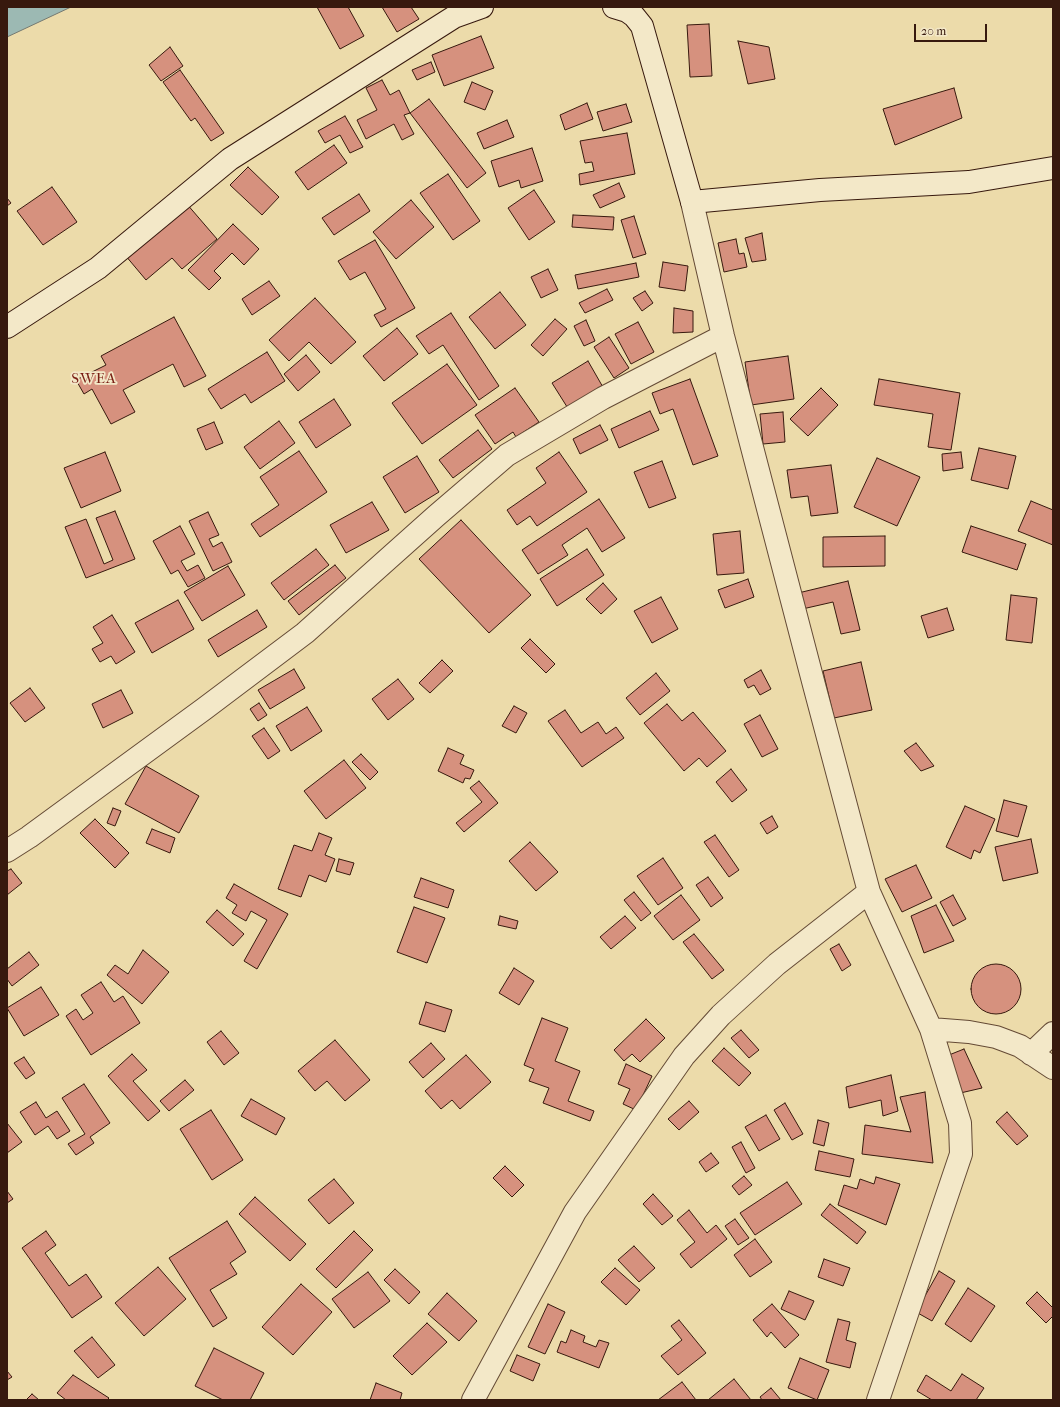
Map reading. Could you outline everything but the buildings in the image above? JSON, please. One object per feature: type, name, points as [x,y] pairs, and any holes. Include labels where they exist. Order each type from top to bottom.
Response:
[{"type":"street","points":[[7,327],[98,268],[230,159],[454,17],[482,7]]},
{"type":"street","points":[[614,7],[627,11],[634,16],[642,26],[692,202],[723,336],[869,892],[931,1029],[960,1123],[961,1154],[878,1400]]},
{"type":"street","points":[[692,202],[820,190],[969,182],[1053,168]]},
{"type":"street","points":[[7,851],[29,837],[306,633],[436,516],[507,456],[603,398],[723,336]]},
{"type":"street","points":[[473,1400],[575,1212],[684,1056],[721,1015],[772,969],[869,892]]},
{"type":"street","points":[[931,1029],[969,1032],[996,1037],[1020,1046],[1053,1068]]},
{"type":"street","points":[[1031,1054],[1053,1033]]},
{"type":"water","points":[[7,7],[71,7],[7,37]]},
{"type":"district","name":"SWEA","points":[[94,379]]}]
